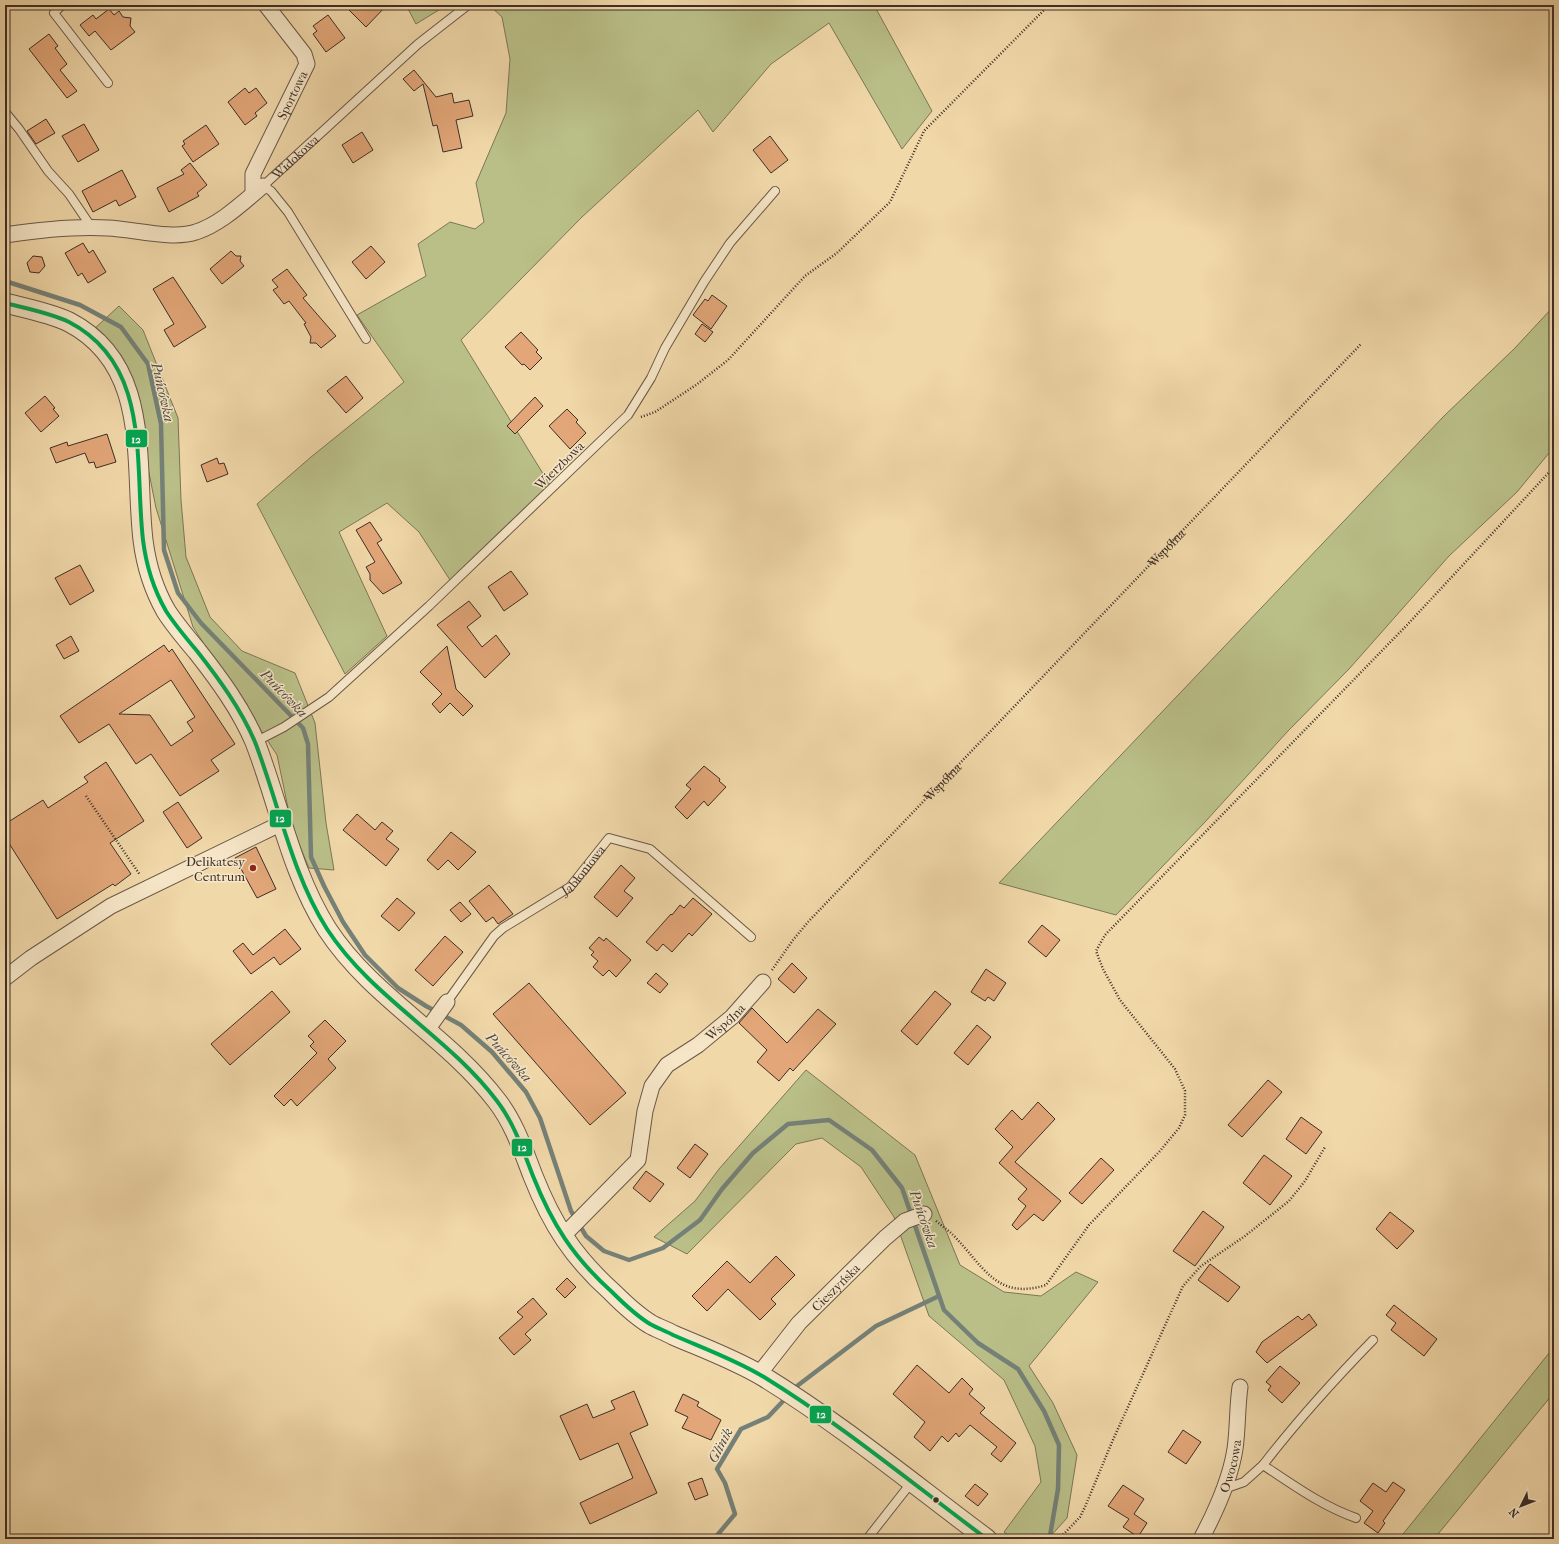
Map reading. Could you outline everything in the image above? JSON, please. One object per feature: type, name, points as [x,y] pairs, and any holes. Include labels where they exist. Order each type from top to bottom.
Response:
[{"type":"street","name":"Sportowa","points":[[258,190],[253,174],[307,64],[304,54],[266,5]]},
{"type":"street","name":"Widokowa","points":[[5,235],[92,228],[108,228],[178,235],[195,233],[215,224],[258,190]]},
{"type":"street","points":[[5,303],[68,322],[93,340],[118,368],[130,399],[138,446],[143,541],[154,582],[167,611],[232,699],[255,742],[303,881],[328,929],[363,974],[431,1024],[500,1103],[520,1142],[549,1212],[566,1234],[586,1267],[614,1295],[649,1324],[759,1374],[826,1416],[911,1483],[987,1539]]},
{"type":"street","points":[[5,978],[31,958],[111,906],[282,823]]},
{"type":"street","name":"Wspólna","points":[[566,1234],[638,1160],[645,1111],[652,1086],[667,1065],[698,1045],[732,1017],[763,982]]},
{"type":"street","points":[[431,1024],[447,1002]]},
{"type":"street","name":"Cieszyńska","points":[[759,1374],[799,1323],[884,1238],[906,1221],[924,1214]]},
{"type":"street","name":"Owocowa","points":[[1201,1539],[1224,1489],[1234,1451],[1240,1387]]},
{"type":"lane","points":[[62,5],[54,13],[108,82]]},
{"type":"lane","name":"Widokowa","points":[[258,190],[418,44],[468,5]]},
{"type":"lane","points":[[5,112],[19,129],[48,171],[69,194],[92,228]]},
{"type":"lane","points":[[258,190],[271,191],[288,212],[366,339]]},
{"type":"lane","name":"Wierzbowa","points":[[255,742],[284,727],[329,697],[429,606],[628,415],[651,378],[665,348],[708,275],[730,244],[775,192]]},
{"type":"lane","name":"Jabłoniowa","points":[[447,1002],[494,936],[503,928],[570,887],[609,838],[650,849],[751,937]]},
{"type":"lane","points":[[1224,1489],[1244,1482],[1263,1466],[1290,1430],[1327,1388],[1373,1340]]},
{"type":"lane","points":[[1263,1466],[1337,1512],[1356,1518]]},
{"type":"lane","points":[[867,1539],[911,1483]]},
{"type":"path","points":[[619,423],[655,412],[696,385],[728,360],[805,276],[838,253],[890,202],[924,131],[1049,5]]},
{"type":"path","name":"Wspólna","points":[[763,982],[808,922],[1361,344]]},
{"type":"path","points":[[924,1214],[936,1221],[953,1235],[972,1258],[997,1282],[1020,1290],[1035,1289],[1046,1286],[1089,1224],[1160,1151],[1179,1128],[1185,1115],[1185,1091],[1175,1069],[1120,1000],[1103,969],[1096,951],[1104,935],[1407,626],[1554,467]]},
{"type":"path","points":[[86,796],[148,887]]},
{"type":"path","points":[[1060,1539],[1080,1517],[1085,1507],[1112,1442],[1183,1286],[1201,1266],[1245,1236],[1289,1201],[1305,1182],[1325,1147]]},
{"type":"green space","points":[[406,5],[447,5],[416,24]]},
{"type":"green space","points":[[874,5],[932,111],[902,149],[829,23],[771,64],[713,132],[698,110],[582,217],[461,340],[550,485],[450,580],[419,532],[387,503],[339,532],[387,636],[345,674],[257,504],[311,457],[404,382],[357,315],[426,276],[418,244],[450,222],[475,229],[484,222],[476,183],[506,113],[510,59],[502,17],[490,6]]},
{"type":"green space","points":[[119,306],[143,330],[178,418],[181,500],[186,557],[210,617],[242,651],[295,673],[315,723],[326,823],[334,870],[309,868],[292,827],[277,755],[193,627],[156,508],[128,368],[93,330]]},
{"type":"green space","points":[[1554,306],[1554,447],[1517,492],[1449,556],[1349,669],[1288,731],[1205,822],[1116,915],[999,883],[1444,416],[1514,349]]},
{"type":"green space","points":[[806,1070],[915,1155],[960,1265],[1004,1292],[1041,1296],[1076,1272],[1098,1282],[1029,1366],[1053,1403],[1077,1455],[1067,1518],[1048,1539],[1013,1539],[1004,1532],[1041,1482],[1035,1446],[1004,1380],[929,1316],[894,1217],[861,1167],[822,1138],[796,1144],[687,1254],[654,1237],[695,1201],[719,1169]]},
{"type":"green space","points":[[1554,1347],[1554,1392],[1552,1395],[1434,1539],[1399,1539]]},
{"type":"building","points":[[344,5],[387,5],[366,27]]},
{"type":"building","points":[[109,9],[114,15],[119,11],[123,17],[131,18],[130,26],[135,32],[111,50],[95,31],[89,36],[80,25],[93,15],[96,19]]},
{"type":"building","points":[[328,15],[345,38],[326,52],[313,34],[317,31],[313,26]]},
{"type":"building","points":[[49,34],[58,46],[55,48],[67,64],[60,70],[77,91],[67,98],[29,49]]},
{"type":"building","points":[[414,70],[436,97],[452,93],[454,103],[469,100],[473,116],[456,120],[462,148],[443,152],[437,125],[433,126],[423,84],[414,91],[403,79]]},
{"type":"building","points":[[245,88],[249,93],[256,88],[267,103],[255,113],[257,116],[245,125],[228,102]]},
{"type":"building","points":[[46,119],[55,133],[36,144],[27,131]]},
{"type":"building","points":[[84,124],[99,150],[78,162],[62,136]]},
{"type":"building","points":[[206,125],[219,144],[193,162],[182,146],[185,144],[183,141]]},
{"type":"building","points":[[362,132],[373,150],[353,163],[342,145]]},
{"type":"building","points":[[770,136],[788,160],[771,173],[753,150]]},
{"type":"building","points":[[190,163],[207,185],[197,193],[199,196],[169,212],[157,188],[184,174],[181,170]]},
{"type":"building","points":[[122,170],[136,197],[119,206],[116,200],[93,212],[82,191]]},
{"type":"building","points":[[83,243],[89,253],[93,250],[106,272],[88,283],[82,273],[78,276],[65,253]]},
{"type":"building","points":[[371,246],[385,262],[366,279],[352,262]]},
{"type":"building","points":[[231,251],[236,256],[241,256],[240,261],[244,266],[222,284],[210,269]]},
{"type":"building","points":[[33,256],[42,257],[45,266],[39,273],[30,272],[27,263]]},
{"type":"building","points":[[287,269],[307,295],[303,298],[336,336],[321,348],[316,343],[310,343],[311,337],[304,324],[306,323],[289,301],[284,304],[273,290],[278,287],[272,280]]},
{"type":"building","points":[[173,277],[206,327],[174,347],[164,330],[174,324],[153,289]]},
{"type":"building","points":[[712,295],[727,306],[711,329],[693,315],[705,299],[708,301]]},
{"type":"building","points":[[702,324],[713,332],[705,342],[695,334]]},
{"type":"building","points":[[521,332],[538,350],[536,352],[542,358],[530,370],[524,364],[522,365],[505,347]]},
{"type":"building","points":[[346,376],[363,398],[346,413],[327,391]]},
{"type":"building","points":[[45,396],[55,408],[53,409],[59,416],[41,432],[25,413]]},
{"type":"building","points":[[535,397],[543,406],[515,434],[507,426]]},
{"type":"building","points":[[567,409],[578,420],[576,422],[586,433],[570,449],[549,426]]},
{"type":"building","points":[[107,434],[116,462],[96,468],[94,462],[89,463],[85,453],[56,463],[50,448],[67,442],[68,446]]},
{"type":"building","points":[[217,458],[219,464],[224,463],[228,474],[207,482],[201,465]]},
{"type":"building","points":[[370,522],[382,540],[377,543],[402,583],[383,594],[370,580],[370,574],[366,567],[375,562],[356,530]]},
{"type":"building","points":[[80,565],[94,591],[70,605],[55,578]]},
{"type":"building","points":[[511,571],[528,594],[504,611],[488,587]]},
{"type":"building","points":[[469,601],[481,616],[467,627],[482,647],[496,635],[510,654],[485,678],[437,625]]},
{"type":"building","points":[[71,636],[79,651],[64,659],[56,645]]},
{"type":"building","points":[[164,645],[169,652],[172,649],[235,744],[211,760],[219,771],[180,796],[151,754],[136,764],[109,724],[79,743],[60,716]],"holes":[[[171,680],[195,717],[187,722],[193,731],[171,746],[150,715],[119,714]]]},
{"type":"building","points":[[447,646],[456,689],[473,706],[463,716],[450,703],[440,713],[432,704],[442,694],[420,672]]},
{"type":"building","points":[[106,762],[144,821],[110,843],[131,874],[115,886],[113,884],[57,919],[5,837],[5,824],[43,800],[48,808],[88,782],[84,777]]},
{"type":"building","points":[[704,766],[720,779],[719,781],[726,787],[708,806],[704,801],[687,819],[675,807],[691,789],[686,785]]},
{"type":"building","points":[[178,802],[202,838],[187,848],[163,812]]},
{"type":"building","points":[[357,814],[375,830],[382,822],[393,831],[386,839],[399,849],[386,866],[343,830]]},
{"type":"building","points":[[451,832],[476,852],[458,870],[448,860],[438,870],[427,860]]},
{"type":"building","name":"Delikatesy Centrum","points":[[256,847],[276,889],[257,898],[235,858]]},
{"type":"building","points":[[621,865],[635,878],[624,891],[633,898],[617,917],[594,897]]},
{"type":"building","points":[[489,885],[513,914],[498,924],[493,917],[486,922],[469,901]]},
{"type":"building","points":[[397,898],[415,913],[399,931],[381,916]]},
{"type":"building","points":[[693,898],[712,914],[692,936],[689,933],[672,952],[663,944],[657,951],[646,942],[680,905],[684,908]]},
{"type":"building","points":[[460,902],[471,914],[461,922],[450,910]]},
{"type":"building","points":[[1042,925],[1060,940],[1046,957],[1028,942]]},
{"type":"building","points":[[285,929],[301,949],[280,965],[274,957],[251,974],[233,951],[243,943],[253,955]]},
{"type":"building","points":[[445,936],[463,952],[433,986],[415,970]]},
{"type":"building","points":[[599,937],[604,941],[606,938],[631,960],[616,977],[609,970],[603,976],[593,967],[598,961],[591,955],[594,952],[589,948]]},
{"type":"building","points":[[792,963],[807,978],[794,993],[778,979]]},
{"type":"building","points":[[986,969],[1006,983],[994,1001],[988,997],[985,1001],[971,992]]},
{"type":"building","points":[[656,973],[668,984],[660,993],[647,983]]},
{"type":"building","points":[[529,983],[626,1093],[590,1125],[493,1014]]},
{"type":"building","points":[[272,991],[290,1012],[230,1065],[211,1044]]},
{"type":"building","points":[[935,991],[951,1004],[917,1045],[901,1031]]},
{"type":"building","points":[[752,1008],[787,1043],[818,1009],[836,1024],[793,1071],[790,1068],[779,1081],[757,1062],[767,1050],[739,1023]]},
{"type":"building","points":[[325,1020],[346,1041],[328,1059],[336,1068],[297,1106],[291,1099],[284,1106],[274,1096],[317,1053],[310,1046],[314,1042],[308,1036]]},
{"type":"building","points":[[977,1025],[991,1037],[968,1065],[954,1053]]},
{"type":"building","points":[[1268,1080],[1282,1092],[1242,1137],[1228,1125]]},
{"type":"building","points":[[1038,1102],[1055,1119],[1015,1162],[1061,1201],[1043,1221],[1034,1214],[1017,1230],[1012,1225],[1026,1206],[1018,1199],[1027,1189],[999,1163],[1013,1147],[995,1129],[1012,1110],[1022,1120]]},
{"type":"building","points":[[1301,1117],[1322,1132],[1306,1154],[1286,1139]]},
{"type":"building","points":[[695,1144],[708,1154],[690,1178],[677,1168]]},
{"type":"building","points":[[1264,1155],[1292,1176],[1270,1205],[1243,1183]]},
{"type":"building","points":[[1101,1158],[1114,1170],[1082,1204],[1069,1193]]},
{"type":"building","points":[[646,1171],[664,1184],[650,1202],[633,1188]]},
{"type":"building","points":[[1203,1211],[1224,1227],[1195,1266],[1173,1251]]},
{"type":"building","points":[[1390,1212],[1414,1231],[1397,1249],[1376,1229]]},
{"type":"building","points":[[776,1256],[795,1275],[771,1299],[776,1304],[760,1320],[728,1289],[707,1311],[692,1296],[727,1261],[750,1283]]},
{"type":"building","points":[[1210,1264],[1240,1287],[1228,1302],[1198,1280]]},
{"type":"building","points":[[567,1278],[576,1287],[565,1298],[556,1289]]},
{"type":"building","points":[[533,1298],[547,1314],[525,1334],[531,1340],[514,1355],[499,1338],[523,1317],[517,1312]]},
{"type":"building","points":[[1394,1305],[1437,1339],[1424,1356],[1391,1330],[1396,1323],[1386,1315]]},
{"type":"building","points":[[1309,1314],[1317,1325],[1267,1363],[1256,1352],[1262,1342],[1298,1316],[1302,1320]]},
{"type":"building","points":[[917,1365],[949,1393],[962,1378],[973,1389],[969,1394],[985,1408],[980,1413],[1016,1443],[1001,1462],[991,1454],[997,1447],[970,1425],[959,1437],[956,1433],[948,1442],[942,1436],[930,1451],[914,1437],[925,1422],[893,1394]]},
{"type":"building","points":[[1280,1366],[1300,1383],[1282,1403],[1268,1390],[1271,1386],[1266,1382]]},
{"type":"building","points":[[634,1391],[648,1425],[630,1433],[657,1493],[590,1524],[580,1503],[633,1478],[618,1443],[580,1460],[560,1416],[587,1404],[593,1418],[615,1409],[611,1401]]},
{"type":"building","points":[[683,1394],[699,1402],[697,1406],[721,1420],[711,1440],[682,1428],[688,1417],[675,1411]]},
{"type":"building","points":[[1183,1430],[1201,1442],[1186,1464],[1168,1452]]},
{"type":"building","points":[[702,1478],[708,1495],[695,1500],[688,1483]]},
{"type":"building","points":[[1393,1482],[1405,1490],[1383,1521],[1385,1523],[1378,1533],[1364,1523],[1373,1511],[1360,1501],[1373,1483],[1386,1492]]},
{"type":"building","points":[[975,1484],[988,1494],[978,1506],[965,1496]]},
{"type":"building","points":[[1123,1485],[1144,1499],[1134,1514],[1147,1523],[1138,1537],[1123,1527],[1129,1519],[1108,1506]]},
{"type":"waterway","name":"Puńcówka","points":[[5,281],[80,305],[121,327],[148,364],[161,424],[164,550],[178,593],[201,623],[303,728],[308,744],[311,857],[324,886],[343,922],[365,955],[398,988],[426,1006],[461,1025],[492,1052],[526,1092],[540,1118],[571,1211],[586,1236],[604,1251],[629,1260],[663,1248],[700,1220],[722,1189],[753,1153],[788,1124],[829,1120],[872,1150],[902,1188],[944,1310],[978,1343],[1018,1369],[1044,1411],[1059,1445],[1058,1489],[1050,1536],[1051,1539]]},
{"type":"waterway","name":"Glinik","points":[[797,1386],[876,1326],[939,1296]]},
{"type":"waterway","name":"Glinik","points":[[714,1539],[735,1514],[725,1483],[717,1469],[741,1429],[768,1417],[785,1399]]},
{"type":"transit line","name":"12","points":[[5,303],[46,313],[69,322],[96,341],[114,363],[127,390],[134,418],[138,449],[143,540],[148,567],[154,586],[166,611],[221,683],[243,718],[264,765],[286,837],[304,884],[315,907],[327,929],[345,954],[388,997],[456,1056],[497,1101],[513,1128],[540,1193],[556,1225],[575,1253],[598,1279],[625,1305],[645,1321],[731,1360],[764,1377],[793,1395],[877,1455],[987,1539]]},
{"type":"place","name":"Delikatesy Centrum","points":[[253,868]]}]
